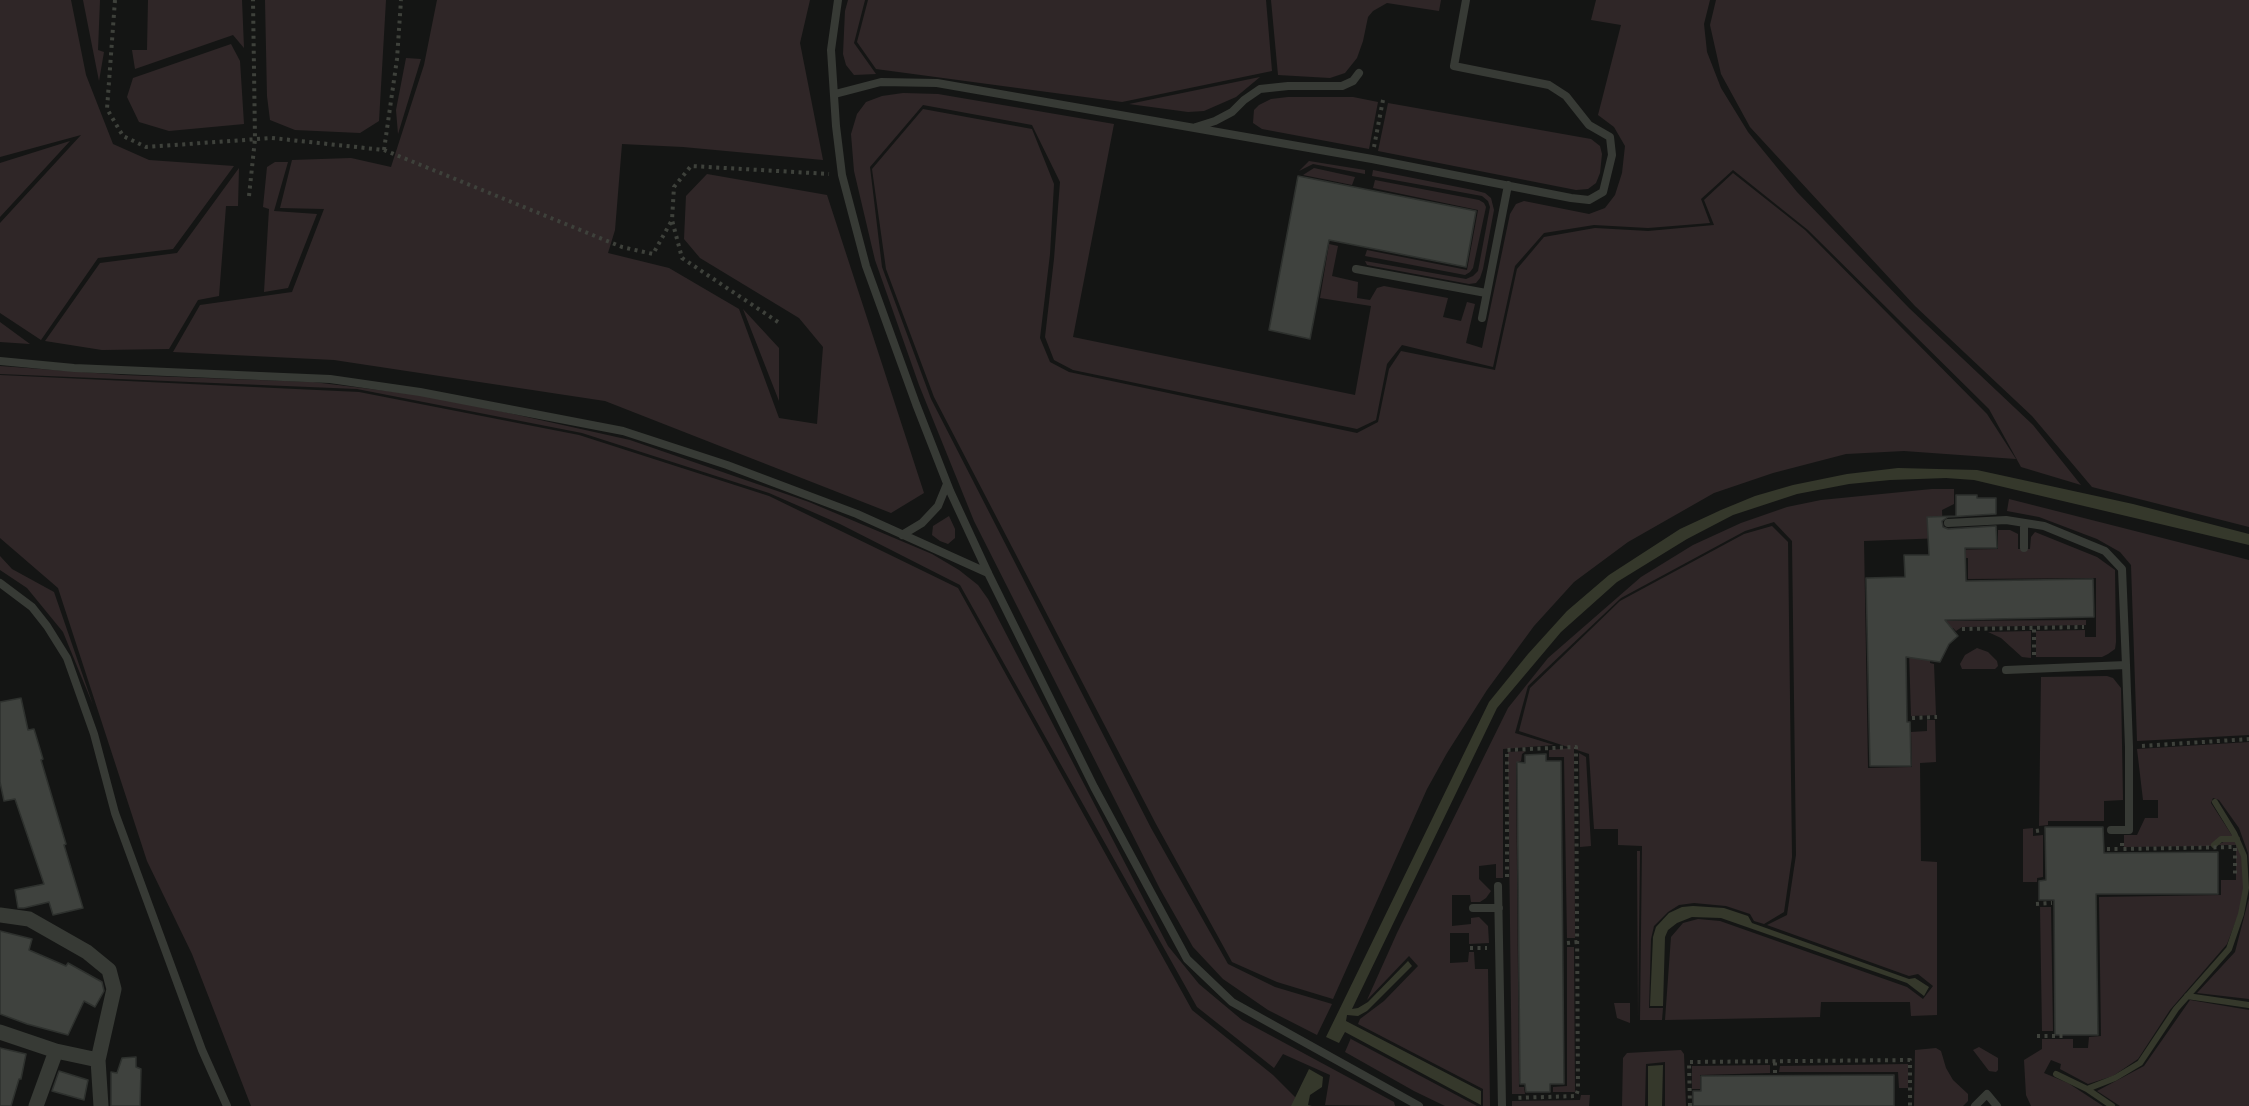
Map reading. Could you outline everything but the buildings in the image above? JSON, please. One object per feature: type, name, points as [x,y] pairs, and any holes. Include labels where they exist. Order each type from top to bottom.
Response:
[{"type":"street","points":[[0,915],[29,920],[87,952],[109,970],[114,989],[98,1060],[101,1106]]},
{"type":"street","points":[[0,1032],[56,1051],[98,1060]]},
{"type":"street","points":[[36,1106],[56,1051]]},
{"type":"lane","points":[[838,0],[831,50],[842,175],[866,266],[947,484],[988,573],[1094,787],[1187,959],[1232,1002],[1408,1104],[1419,1106]]},
{"type":"lane","points":[[835,94],[881,82],[937,83],[1195,127],[1589,200],[1603,192],[1612,155],[1610,138],[1589,125],[1566,96],[1549,86],[1454,66],[1466,0]]},
{"type":"lane","points":[[1195,127],[1215,121],[1232,112],[1260,89],[1287,86],[1342,86],[1353,81],[1359,73]]},
{"type":"lane","points":[[1482,318],[1508,185]]},
{"type":"lane","points":[[1356,269],[1486,293]]},
{"type":"lane","points":[[0,361],[74,368],[330,379],[431,394],[623,431],[727,465],[856,514],[988,573]]},
{"type":"lane","points":[[902,535],[922,523],[938,506],[947,484]]},
{"type":"lane","points":[[1948,523],[2006,520],[2044,526],[2105,551],[2122,569],[2129,747],[2129,830],[2111,830]]},
{"type":"lane","points":[[2024,523],[2024,548]]},
{"type":"lane","points":[[0,583],[32,607],[67,658],[94,734],[115,813],[202,1050],[227,1106]]},
{"type":"lane","points":[[2006,670],[2126,665]]},
{"type":"lane","points":[[1502,1102],[1499,908],[1503,887]]},
{"type":"lane","points":[[1473,908],[1499,908]]},
{"type":"lane","points":[[1975,1106],[1987,1094],[1997,1106]]},
{"type":"path","points":[[116,0],[107,110],[123,136],[146,147],[272,138],[384,150],[622,248],[653,254],[672,220]]},
{"type":"path","points":[[249,196],[255,140],[253,0]]},
{"type":"path","points":[[384,150],[397,59],[400,0]]},
{"type":"path","points":[[1373,150],[1383,100]]},
{"type":"path","points":[[778,322],[682,258],[672,220],[674,187],[691,166],[842,175]]},
{"type":"path","points":[[1962,629],[2084,627]]},
{"type":"path","points":[[2034,628],[2034,655]]},
{"type":"path","points":[[1912,718],[1937,717]]},
{"type":"path","points":[[2129,747],[2249,739]]},
{"type":"path","points":[[1502,1102],[1576,1096],[1578,1090],[1576,747],[1507,750],[1503,887]]},
{"type":"path","points":[[2036,831],[2042,830]]},
{"type":"path","points":[[2121,849],[2122,830]]},
{"type":"path","points":[[2107,849],[2235,847],[2235,877]]},
{"type":"path","points":[[2036,904],[2052,903]]},
{"type":"path","points":[[1567,943],[1578,942]]},
{"type":"path","points":[[2037,1036],[2063,1036]]},
{"type":"path","points":[[1690,1106],[1689,1062],[1910,1060],[1910,1106]]},
{"type":"path","points":[[1775,1061],[1775,1073]]},
{"type":"shaded area","points":[[0,0],[71,0],[86,75],[113,144],[149,160],[234,166],[173,249],[98,258],[41,340],[0,313],[0,223],[81,135],[0,157]]},
{"type":"shaded area","points":[[83,0],[100,0],[98,50],[104,52],[99,81]]},
{"type":"shaded area","points":[[148,0],[242,0],[244,48],[233,35],[135,69],[132,50],[147,50]]},
{"type":"shaded area","points":[[265,0],[386,0],[379,121],[360,133],[295,130],[270,120],[267,96]]},
{"type":"shaded area","points":[[437,0],[810,0],[800,43],[823,160],[683,147],[622,144],[615,230],[608,253],[669,268],[739,309],[779,418],[817,424],[823,347],[799,318],[700,258],[684,239],[686,196],[707,174],[827,195],[924,493],[891,513],[605,401],[334,360],[173,352],[200,305],[292,292],[324,209],[280,208],[292,160],[351,158],[391,167],[424,65]]},
{"type":"shaded area","points":[[848,0],[865,0],[854,43],[876,74],[854,75],[846,65],[843,54],[845,11]]},
{"type":"shaded area","points":[[868,0],[1266,0],[1272,71],[1122,102],[876,69],[857,42]]},
{"type":"shaded area","points":[[1271,0],[1441,0],[1439,11],[1387,3],[1373,11],[1368,17],[1357,58],[1345,73],[1330,78],[1278,75]]},
{"type":"shaded area","points":[[1596,0],[1710,0],[1704,24],[1707,52],[1721,88],[1748,132],[1797,192],[1909,308],[2033,425],[2081,485],[2021,467],[1989,409],[1808,230],[1733,170],[1701,199],[1710,223],[1648,228],[1594,225],[1544,233],[1515,266],[1493,367],[1402,345],[1387,364],[1376,420],[1357,429],[1073,370],[1054,360],[1045,337],[1060,182],[1032,125],[923,105],[870,167],[882,267],[931,399],[1151,828],[1228,964],[1275,987],[1332,1004],[1317,1035],[1268,1010],[1223,979],[1193,947],[1160,889],[974,521],[919,385],[875,260],[854,171],[851,134],[857,114],[866,102],[882,96],[903,93],[938,94],[1114,124],[1073,337],[1355,395],[1371,306],[1320,298],[1329,244],[1338,246],[1332,276],[1358,282],[1357,298],[1370,300],[1377,288],[1384,286],[1448,298],[1443,317],[1461,321],[1467,302],[1475,304],[1466,343],[1482,348],[1510,214],[1516,204],[1524,201],[1589,214],[1605,208],[1615,195],[1622,173],[1625,146],[1614,127],[1598,115],[1621,25],[1591,20]]},
{"type":"shaded area","points":[[1716,0],[2249,0],[2249,527],[2092,487],[2032,416],[1915,306],[1750,127],[1721,74],[1710,25]]},
{"type":"shaded area","points":[[231,44],[240,61],[244,124],[169,131],[139,122],[127,97],[133,78]]},
{"type":"shaded area","points":[[406,58],[421,59],[398,134],[396,110]]},
{"type":"shaded area","points":[[1260,77],[1236,97],[1204,111],[1188,112],[1129,104]]},
{"type":"shaded area","points":[[1353,97],[1378,102],[1369,149],[1262,129],[1253,123],[1254,110],[1259,105],[1271,99]]},
{"type":"shaded area","points":[[1388,103],[1591,139],[1600,146],[1602,154],[1600,173],[1596,183],[1588,189],[1576,190],[1378,151]]},
{"type":"shaded area","points":[[923,109],[1032,129],[1054,184],[1050,254],[1040,338],[1050,362],[1069,372],[1357,433],[1378,422],[1389,369],[1401,351],[1495,370],[1517,269],[1544,237],[1595,228],[1648,231],[1714,225],[1704,200],[1733,173],[1805,230],[1987,414],[2016,459],[1904,451],[1846,454],[1773,473],[1714,493],[1628,542],[1574,582],[1534,626],[1487,690],[1427,789],[1333,999],[1277,982],[1232,962],[1156,824],[934,397],[886,269],[872,169]]},
{"type":"shaded area","points":[[70,141],[0,217],[0,163]]},
{"type":"shaded area","points":[[1309,161],[1365,170],[1365,174],[1313,164],[1299,171]]},
{"type":"shaded area","points":[[275,162],[288,162],[274,211],[317,214],[288,288],[264,292],[269,209],[263,207],[267,167]]},
{"type":"shaded area","points":[[239,168],[238,206],[226,206],[219,296],[198,300],[169,349],[102,350],[45,341],[100,263],[177,253]]},
{"type":"shaded area","points":[[1314,168],[1355,177],[1352,185],[1303,175]]},
{"type":"shaded area","points":[[1373,170],[1473,190],[1485,193],[1491,198],[1494,210],[1483,269],[1476,283],[1469,284],[1367,265],[1365,261],[1466,279],[1473,276],[1478,271],[1490,207],[1488,201],[1482,196],[1372,176]]},
{"type":"shaded area","points":[[1375,180],[1479,200],[1484,203],[1486,207],[1473,268],[1470,272],[1465,275],[1365,256],[1367,250],[1467,270],[1478,210],[1373,188]]},
{"type":"shaded area","points":[[743,309],[779,348],[779,401]]},
{"type":"shaded area","points":[[0,322],[30,344],[0,342]]},
{"type":"shaded area","points":[[0,366],[123,375],[313,382],[437,397],[630,440],[809,502],[932,554],[959,570],[978,585],[988,599],[1168,946],[1199,984],[1242,1020],[1394,1102],[1395,1106],[1325,1105],[1330,1075],[1283,1054],[1274,1068],[1197,1007],[960,585],[840,524],[769,493],[582,433],[357,389],[0,374]]},
{"type":"shaded area","points":[[0,375],[359,392],[579,435],[769,496],[958,588],[1192,1010],[1273,1075],[1304,1106],[251,1106],[192,954],[147,861],[58,588],[0,538]]},
{"type":"shaded area","points":[[1898,468],[1977,470],[2133,504],[2249,534],[2249,545],[1974,480],[1946,478],[1849,484],[1797,494],[1733,515],[1687,539],[1617,582],[1561,632],[1497,708],[1352,1009],[1368,1002],[1408,961],[1412,966],[1367,1011],[1358,1016],[1347,1015],[1346,1021],[1481,1091],[1481,1105],[1345,1032],[1339,1043],[1326,1037],[1489,702],[1567,611],[1609,575],[1680,529],[1721,510],[1755,496],[1793,485],[1847,474]]},
{"type":"shaded area","points":[[1932,489],[1954,489],[1954,504],[1942,510],[1943,538],[1864,541],[1868,768],[1912,767],[1911,732],[1927,731],[1927,720],[1935,720],[1936,762],[1920,763],[1921,861],[1937,862],[1937,1015],[1911,1016],[1910,1002],[1821,1002],[1820,1017],[1665,1020],[1671,937],[1683,923],[1698,919],[1720,921],[1907,987],[1923,999],[1933,986],[1918,974],[1909,976],[1767,925],[1787,915],[1796,855],[1792,541],[1774,522],[1745,531],[1621,598],[1528,686],[1515,733],[1554,745],[1503,749],[1503,878],[1496,878],[1496,864],[1479,866],[1479,879],[1491,891],[1486,898],[1480,902],[1471,902],[1470,895],[1452,895],[1452,926],[1471,924],[1471,918],[1479,917],[1488,926],[1489,943],[1469,944],[1469,933],[1450,933],[1450,963],[1468,962],[1469,952],[1474,952],[1475,969],[1488,969],[1490,1106],[1483,1106],[1483,1089],[1358,1024],[1360,1019],[1384,1001],[1418,966],[1409,956],[1367,1000],[1397,933],[1508,708],[1548,658],[1641,577],[1693,545],[1741,523],[1787,507],[1821,500]]},
{"type":"shaded area","points":[[2009,499],[2249,560],[2249,735],[2137,741],[2131,565],[2120,552],[2097,539],[2039,517],[2007,511]]},
{"type":"shaded area","points":[[949,516],[955,529],[955,538],[948,544],[932,535],[933,526]]},
{"type":"shaded area","points":[[1772,526],[1788,542],[1792,857],[1784,912],[1764,924],[1754,921],[1750,914],[1726,906],[1694,903],[1679,905],[1668,912],[1654,926],[1651,939],[1649,1008],[1663,1008],[1662,1020],[1640,1020],[1642,846],[1618,845],[1618,829],[1594,829],[1589,754],[1574,749],[1575,938],[1567,938],[1564,757],[1549,757],[1549,750],[1571,748],[1519,731],[1530,688],[1620,601],[1744,534]]},
{"type":"shaded area","points":[[1998,530],[2010,530],[2018,534],[2018,549],[2030,549],[2031,537],[2035,532],[2097,557],[2115,570],[2115,649],[2102,657],[2036,657],[2036,631],[2085,630],[2085,637],[2096,637],[2096,578],[1968,579],[1968,558],[1947,558],[1947,550],[1998,549]]},
{"type":"shaded area","points":[[0,556],[12,569],[54,592],[93,705],[63,632],[27,588],[0,570]]},
{"type":"shaded area","points":[[1908,618],[1930,658],[1930,663],[1934,664],[1936,715],[1911,716]]},
{"type":"shaded area","points":[[2086,620],[2086,625],[1962,627],[1956,631],[1953,628],[1946,632],[1945,621]]},
{"type":"shaded area","points":[[2031,631],[2031,658],[2022,657],[2001,638],[1988,632]]},
{"type":"shaded area","points":[[1977,648],[1988,652],[1997,661],[1998,666],[1995,669],[1962,669],[1960,664],[1965,655]]},
{"type":"shaded area","points":[[2107,676],[2113,678],[2121,688],[2123,800],[2104,801],[2104,821],[2048,821],[2048,825],[2039,826],[2041,677]]},
{"type":"shaded area","points":[[2249,742],[2249,866],[2248,853],[2239,828],[2219,800],[2213,798],[2211,803],[2233,837],[2220,837],[2211,846],[2124,847],[2124,835],[2137,835],[2145,818],[2158,818],[2158,800],[2143,800],[2137,749]]},
{"type":"shaded area","points":[[1526,751],[1522,754],[1521,761],[1516,763],[1519,1087],[1524,1087],[1525,1094],[1512,1094],[1508,752]]},
{"type":"shaded area","points":[[1579,753],[1586,757],[1591,846],[1580,847]]},
{"type":"shaded area","points":[[2033,828],[2033,836],[2043,835],[2043,877],[2037,878],[2037,882],[2023,882],[2023,829]]},
{"type":"shaded area","points":[[2228,840],[2236,841],[2242,857],[2244,887],[2239,913],[2227,944],[2170,1010],[2138,1059],[2113,1076],[2088,1084],[2060,1069],[2061,1064],[2051,1060],[2044,1073],[2068,1083],[2103,1106],[2031,1106],[2026,1095],[2024,1060],[2042,1049],[2042,1039],[2073,1039],[2073,1048],[2088,1048],[2089,1037],[2101,1036],[2099,897],[2221,895],[2221,880],[2236,880],[2236,845],[2217,845]]},
{"type":"shaded area","points":[[1637,851],[1640,851],[1638,1019]]},
{"type":"shaded area","points":[[2249,898],[2249,999],[2197,993],[2235,952]]},
{"type":"shaded area","points":[[1682,907],[1724,908],[1748,916],[1752,923],[1909,979],[1915,978],[1929,987],[1924,996],[1907,983],[1721,918],[1692,917],[1677,923],[1668,930],[1665,937],[1663,1006],[1650,1006],[1653,937],[1656,927],[1669,913]]},
{"type":"shaded area","points":[[2040,907],[2051,907],[2053,1031],[2042,1031]]},
{"type":"shaded area","points":[[1567,947],[1574,947],[1575,1092],[1553,1092],[1553,1087],[1567,1086]]},
{"type":"shaded area","points":[[2190,1000],[2249,1010],[2249,1106],[2120,1106],[2097,1091],[2144,1066]]},
{"type":"shaded area","points":[[1614,1003],[1630,1003],[1630,1023],[1617,1018]]},
{"type":"shaded area","points":[[1351,1038],[1477,1106],[1445,1106],[1414,1091],[1345,1052]]},
{"type":"shaded area","points":[[1979,1047],[1998,1058],[1996,1072],[1989,1071],[1973,1050]]},
{"type":"shaded area","points":[[1936,1048],[1941,1051],[1946,1068],[1953,1080],[1968,1094],[1968,1101],[1963,1106],[1914,1106],[1915,1050]]},
{"type":"shaded area","points":[[1681,1050],[1684,1054],[1686,1106],[1665,1106],[1665,1062],[1646,1064],[1645,1106],[1622,1106],[1623,1058],[1627,1053]]},
{"type":"shaded area","points":[[1908,1064],[1908,1088],[1899,1088],[1898,1072],[1779,1072],[1780,1066]]},
{"type":"shaded area","points":[[1663,1065],[1662,1106],[1648,1106],[1648,1066]]},
{"type":"shaded area","points":[[1770,1065],[1770,1073],[1700,1075],[1700,1089],[1692,1089],[1692,1066]]},
{"type":"shaded area","points":[[1309,1069],[1323,1077],[1322,1087],[1310,1095],[1308,1105],[1312,1106],[1291,1106]]},
{"type":"shaded area","points":[[1581,1095],[1590,1095],[1589,1106],[1512,1106],[1512,1101],[1580,1100]]},
{"type":"waterway","points":[[2087,1089],[2115,1078],[2140,1063],[2176,1009],[2229,949],[2241,914],[2246,888],[2244,856],[2234,833],[2215,802]]},
{"type":"waterway","points":[[2214,845],[2221,839],[2237,839]]},
{"type":"waterway","points":[[2187,996],[2249,1005]]},
{"type":"waterway","points":[[2056,1074],[2087,1089],[2112,1106]]}]
